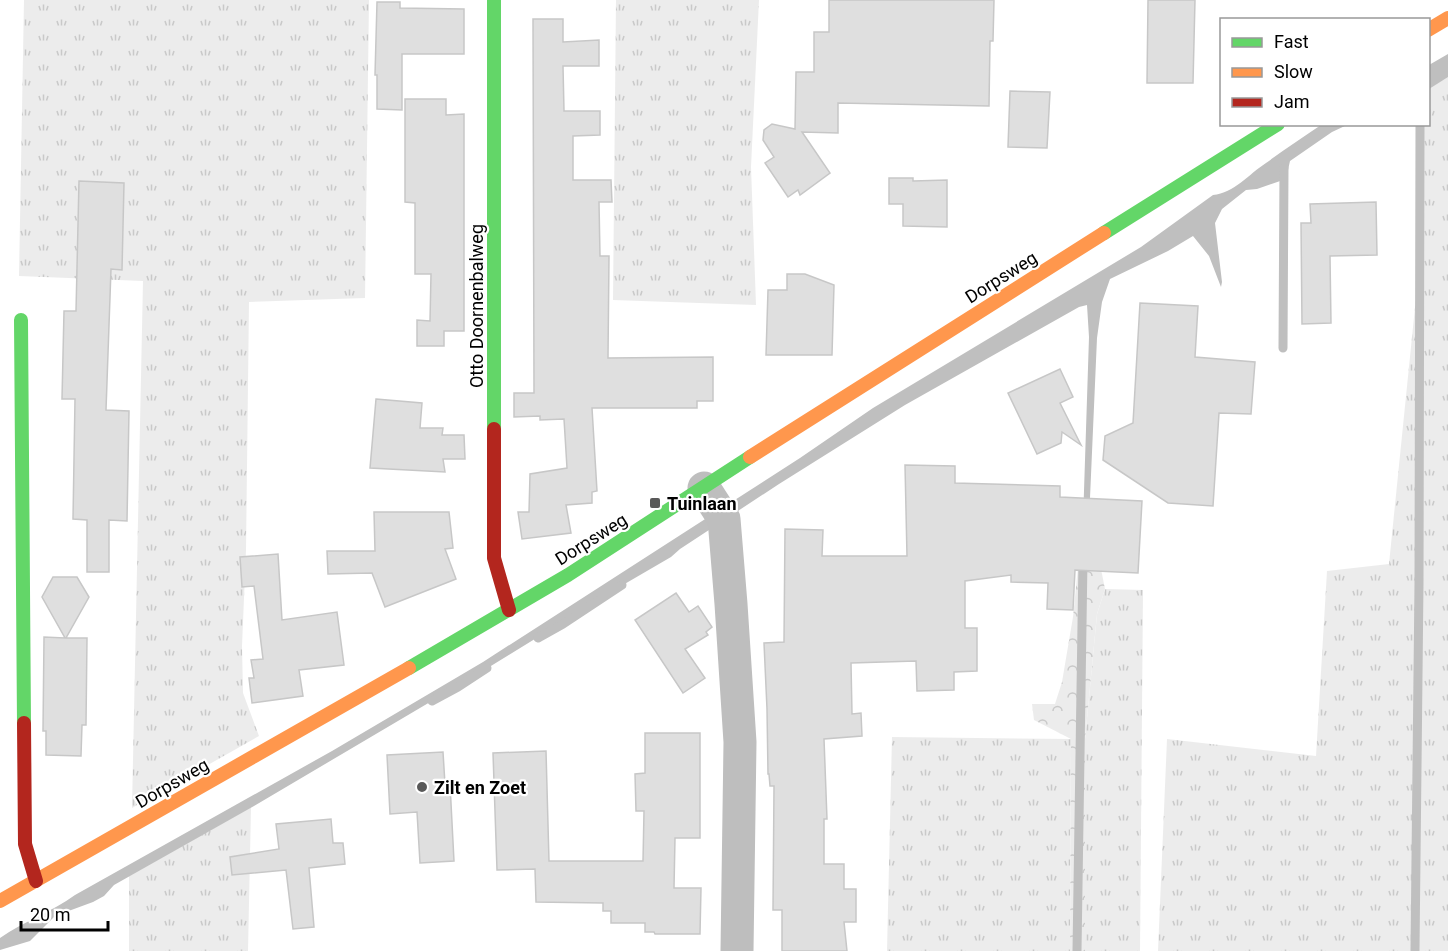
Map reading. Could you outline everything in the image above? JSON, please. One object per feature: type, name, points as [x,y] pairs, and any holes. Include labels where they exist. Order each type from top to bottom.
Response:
[{"type":"street","name":"Otto Doornenbalweg","points":[[494,0],[494,558],[509,610]]},
{"type":"street","points":[[1430,29],[1448,18]]},
{"type":"street","name":"Dorpsweg","points":[[0,901],[310,726],[577,570],[876,376],[1275,126]]},
{"type":"street","points":[[21,320],[25,844],[36,881]]},
{"type":"street","points":[[704,488],[724,519],[731,604],[740,742],[737,951]]},
{"type":"green space","points":[[24,0],[369,0],[365,298],[249,302],[243,693],[259,736],[132,808],[143,281],[19,276]]},
{"type":"green space","points":[[616,0],[759,0],[751,167],[756,305],[613,300]]},
{"type":"green space","points":[[1448,74],[1448,951],[1158,951],[1167,739],[1316,756],[1327,571],[1389,564],[1420,258],[1417,126],[1430,126],[1430,87]]},
{"type":"green space","points":[[1092,524],[1105,589],[1097,614],[1085,739],[1085,951],[1070,951],[1071,739],[1034,720],[1032,704],[1055,704],[1062,682],[1073,617],[1078,567]]},
{"type":"green space","points":[[1105,589],[1143,590],[1140,951],[1085,951],[1085,739],[1097,614]]},
{"type":"green space","points":[[892,737],[1071,739],[1070,951],[887,951]]},
{"type":"green space","points":[[251,807],[248,951],[129,951],[129,876]]},
{"type":"shaded area","points":[[1448,54],[1448,77],[1430,88],[1430,64]]},
{"type":"shaded area","points":[[1320,126],[1345,126],[1332,132],[1290,161],[1286,179],[1257,189],[1246,190],[1222,209],[1215,223],[1221,287],[1209,256],[1193,236],[1168,251],[1110,279],[1102,302],[1097,338],[1089,521],[1083,522],[1089,337],[1087,305],[1079,307],[905,405],[779,484],[671,557],[254,806],[114,885],[104,896],[55,916],[30,941],[0,950],[0,938],[9,932],[332,751],[483,662],[800,458],[873,408],[1141,247],[1213,195],[1235,187]]},
{"type":"building","points":[[829,0],[994,0],[993,41],[990,41],[989,106],[838,103],[838,133],[802,132],[830,173],[800,195],[798,190],[788,197],[765,163],[774,157],[763,140],[764,130],[772,124],[795,129],[796,72],[814,72],[814,32],[829,32]]},
{"type":"building","points":[[1148,0],[1195,0],[1193,83],[1147,83]]},
{"type":"building","points":[[377,2],[400,2],[400,8],[464,9],[464,54],[402,54],[402,110],[377,109],[377,75],[375,75]]},
{"type":"building","points":[[533,19],[563,19],[563,42],[599,40],[599,66],[563,66],[564,111],[600,111],[600,135],[573,136],[573,180],[611,180],[612,202],[599,202],[600,256],[609,256],[608,358],[713,357],[713,401],[697,401],[697,408],[592,408],[597,491],[592,492],[592,503],[566,505],[571,533],[522,539],[518,512],[529,512],[530,474],[567,468],[564,419],[540,420],[540,416],[514,417],[514,393],[534,393]]},
{"type":"building","points":[[1010,91],[1050,92],[1047,148],[1008,147]]},
{"type":"building","points":[[405,99],[446,99],[446,115],[464,114],[464,331],[444,331],[444,346],[417,346],[417,320],[430,321],[431,274],[415,274],[415,203],[405,202]]},
{"type":"building","points":[[889,178],[913,178],[913,181],[947,180],[947,227],[903,226],[903,204],[889,204]]},
{"type":"building","points":[[79,181],[124,183],[122,270],[111,269],[106,410],[129,411],[127,521],[109,520],[109,572],[87,572],[87,520],[73,519],[75,399],[62,399],[64,311],[76,311]]},
{"type":"building","points":[[1376,202],[1377,255],[1330,256],[1331,323],[1302,324],[1301,223],[1311,223],[1310,204]]},
{"type":"building","points":[[787,274],[805,274],[834,285],[832,355],[766,355],[768,290],[787,290]]},
{"type":"building","points":[[1140,303],[1198,306],[1195,357],[1255,362],[1251,414],[1219,413],[1213,506],[1168,503],[1103,460],[1105,436],[1133,423]]},
{"type":"building","points":[[1060,369],[1073,397],[1060,403],[1081,445],[1062,432],[1061,443],[1037,454],[1008,393]]},
{"type":"building","points":[[376,399],[422,403],[420,428],[443,428],[442,435],[464,435],[465,459],[443,459],[445,472],[370,468]]},
{"type":"building","points":[[905,465],[955,466],[955,483],[1060,486],[1060,497],[1142,501],[1138,573],[1075,570],[1073,610],[1047,609],[1048,583],[1011,582],[1011,575],[965,581],[965,628],[977,628],[977,671],[954,672],[954,690],[917,691],[916,661],[851,663],[852,714],[861,713],[862,736],[824,739],[827,819],[824,819],[824,864],[844,864],[844,889],[856,889],[856,922],[844,922],[847,951],[782,951],[782,910],[773,910],[774,786],[770,786],[768,774],[764,643],[784,642],[785,529],[823,530],[822,556],[907,556]]},
{"type":"building","points":[[374,512],[449,512],[453,548],[445,549],[456,579],[385,607],[372,573],[328,574],[327,551],[375,551]]},
{"type":"building","points":[[278,554],[282,620],[337,612],[344,665],[299,670],[303,696],[252,703],[249,678],[254,678],[251,660],[263,659],[254,586],[242,587],[240,557]]},
{"type":"building","points":[[53,577],[77,577],[89,597],[66,638],[87,638],[86,725],[82,725],[81,756],[46,755],[46,731],[43,731],[44,637],[65,638],[42,597]]},
{"type":"building","points":[[676,593],[689,612],[698,606],[712,627],[706,632],[708,635],[685,649],[705,678],[683,693],[635,620]]},
{"type":"building","points":[[645,733],[700,733],[700,838],[675,838],[674,888],[701,888],[700,934],[655,934],[645,932],[645,923],[611,923],[611,911],[603,911],[603,903],[536,902],[535,869],[497,870],[493,753],[546,751],[549,861],[643,861],[644,811],[636,811],[635,774],[645,773]]},
{"type":"building","points":[[443,752],[445,784],[450,784],[454,861],[420,863],[417,812],[390,814],[387,755]]},
{"type":"building","points":[[331,819],[333,843],[343,843],[345,864],[309,868],[314,927],[293,929],[286,870],[232,875],[230,857],[279,849],[276,824]]},
{"type":"waterway","points":[[1415,950],[1420,126]]},
{"type":"waterway","points":[[1283,348],[1284,168]]},
{"type":"waterway","points":[[1077,951],[1083,560]]},
{"type":"waterway","points":[[538,638],[622,585]]},
{"type":"waterway","points":[[432,701],[487,668]]},
{"type":"traffic: fast","points":[[494,0],[494,429]]},
{"type":"traffic: fast","points":[[1104,233],[1275,126]]},
{"type":"traffic: fast","points":[[21,320],[24,723]]},
{"type":"traffic: fast","points":[[409,668],[568,575],[750,457]]},
{"type":"traffic: slow","points":[[1430,29],[1448,18]]},
{"type":"traffic: slow","points":[[750,457],[1104,233]]},
{"type":"traffic: slow","points":[[0,901],[409,668]]},
{"type":"traffic: jam","points":[[494,429],[494,558],[509,610]]},
{"type":"traffic: jam","points":[[24,723],[25,844],[36,881]]},
{"type":"place","name":"Tuinlaan","points":[[655,503]]},
{"type":"place","name":"Zilt en Zoet","points":[[422,787]]}]
